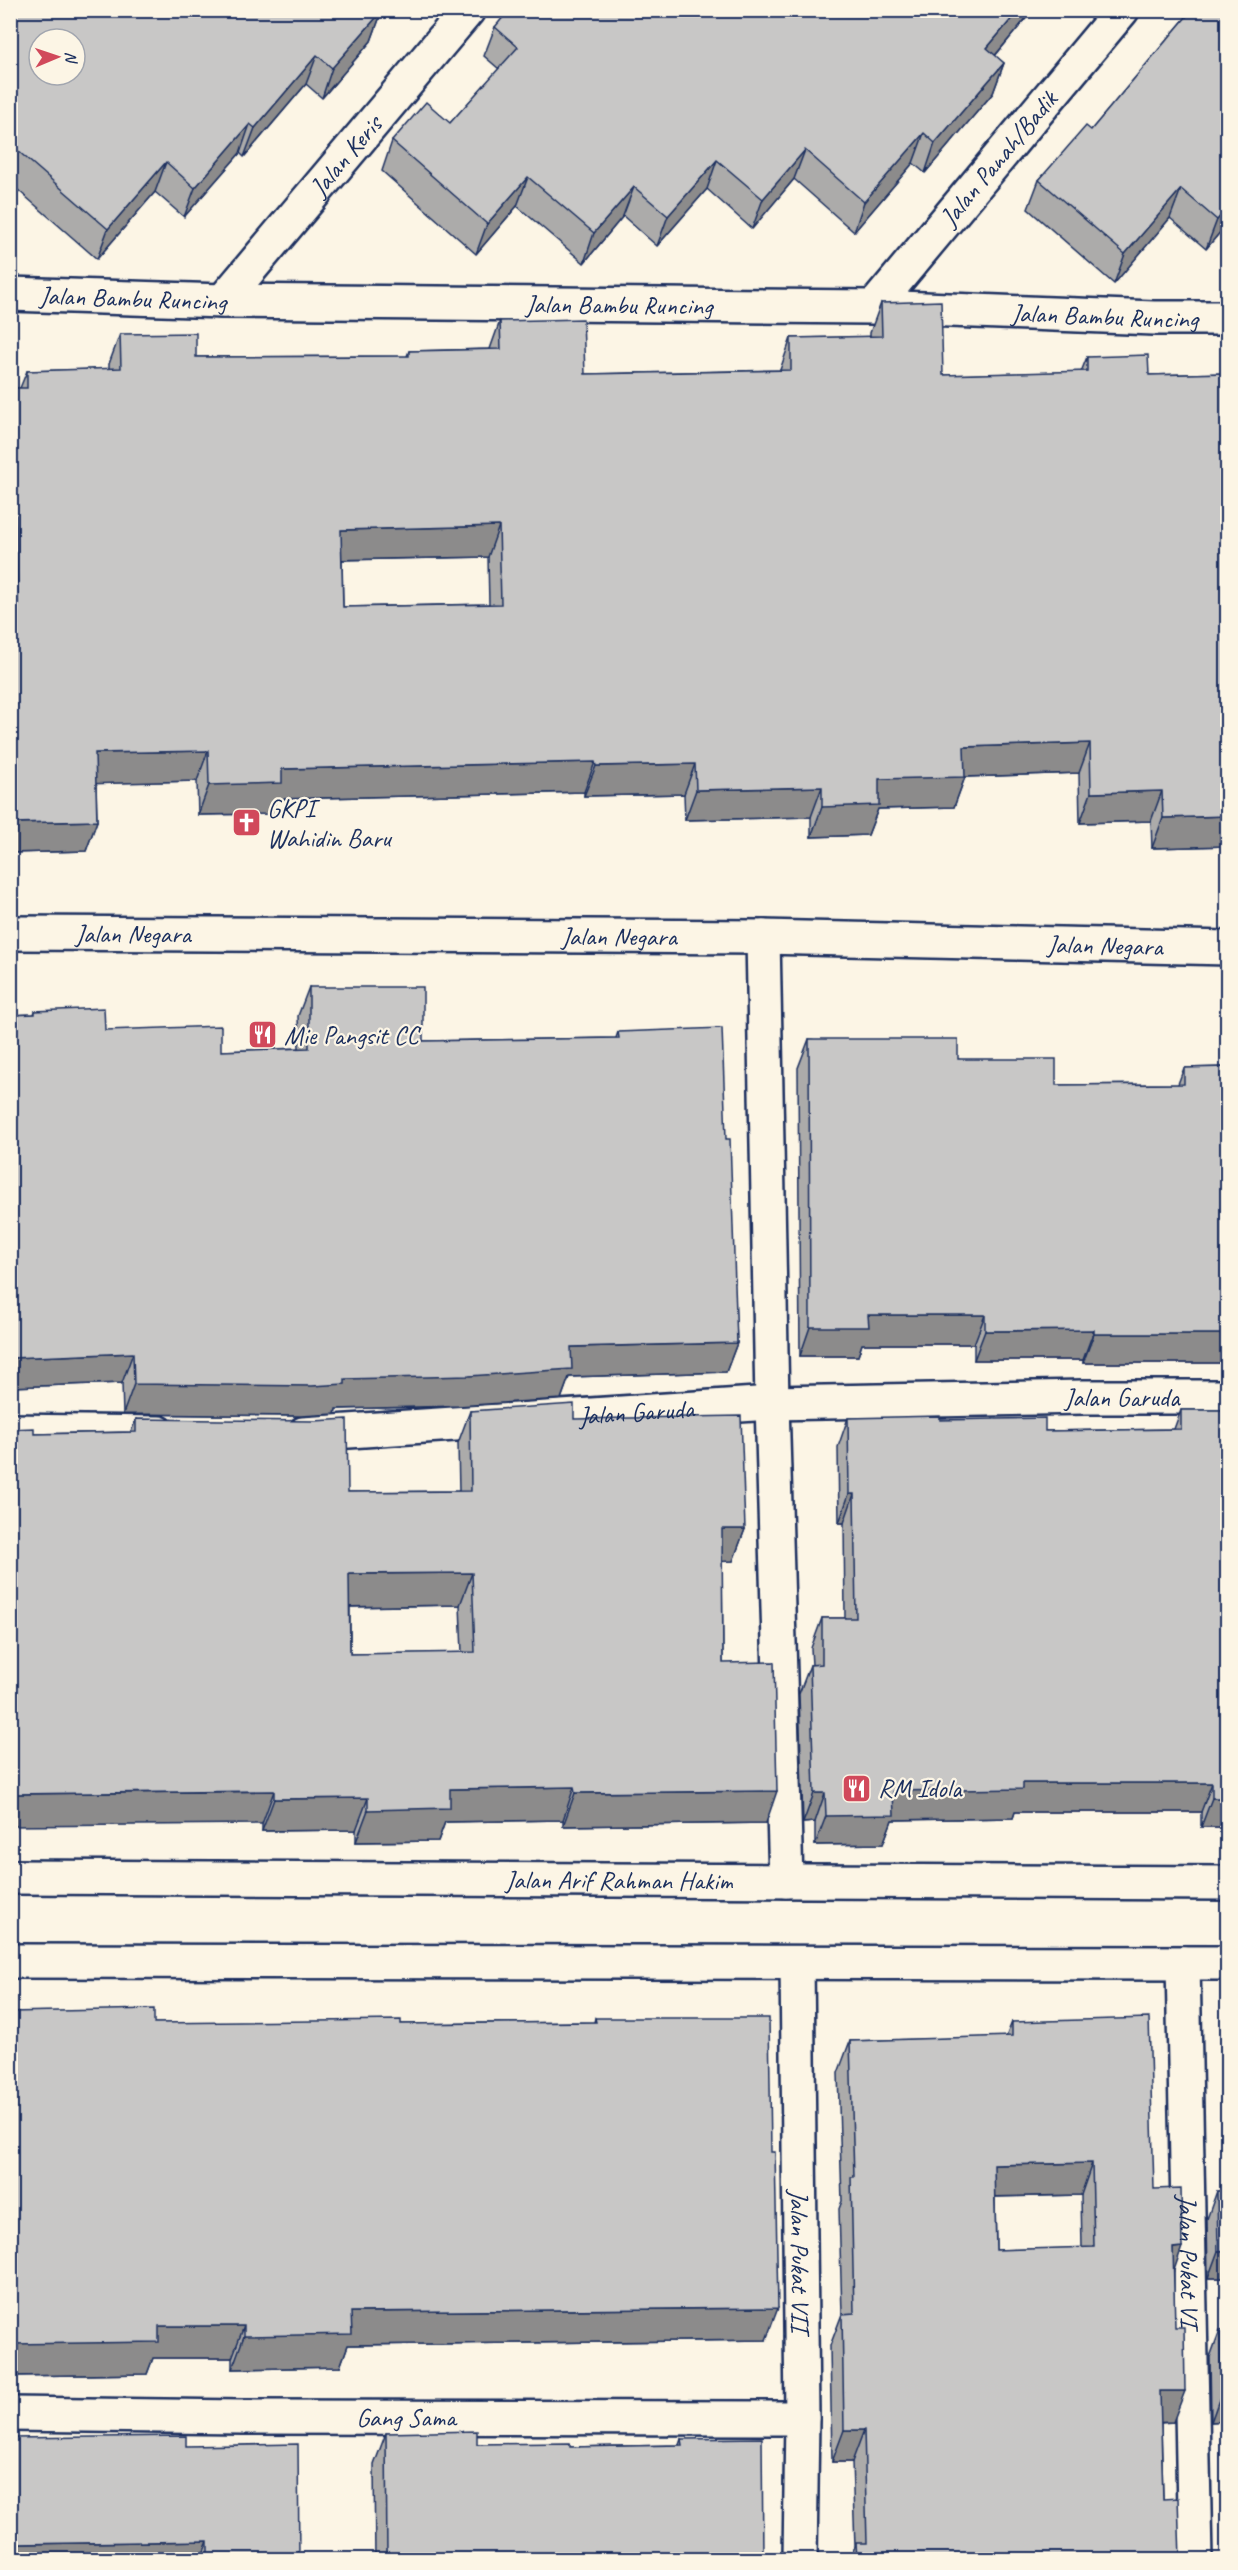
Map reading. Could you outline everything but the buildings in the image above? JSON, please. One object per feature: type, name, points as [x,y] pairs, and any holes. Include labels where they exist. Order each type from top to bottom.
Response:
[{"type":"street","name":"Jalan Keris","points":[[223,301],[468,10]]},
{"type":"street","name":"Jalan Panah/Badik","points":[[874,307],[1122,10]]},
{"type":"street","name":"Jalan Bambu Runcing","points":[[10,294],[223,301],[874,307],[1154,318],[1227,318]]},
{"type":"street","name":"Jalan Negara","points":[[10,933],[763,938],[1227,948]]},
{"type":"street","points":[[763,938],[772,1404],[786,1881]]},
{"type":"street","name":"Jalan Garuda","points":[[278,1434],[772,1404],[1073,1398],[1227,1398]]},
{"type":"street","points":[[10,1431],[185,1433]]},
{"type":"street","name":"Jalan Arif Rahman Hakim","points":[[10,1877],[1227,1883]]},
{"type":"street","points":[[10,1961],[1227,1963]]},
{"type":"street","name":"Jalan Pukat VII","points":[[797,1963],[802,2418],[800,2559]]},
{"type":"street","name":"Jalan Pukat VI","points":[[1183,1963],[1195,2559]]},
{"type":"street","name":"Gang Sama","points":[[10,2414],[242,2417],[802,2418]]},
{"type":"place","name":"GKPI Wahidin Baru","points":[[246,823]]},
{"type":"place","name":"Mie Pangsit CC","points":[[263,1035]]},
{"type":"place","name":"RM Idola","points":[[857,1788]]}]
